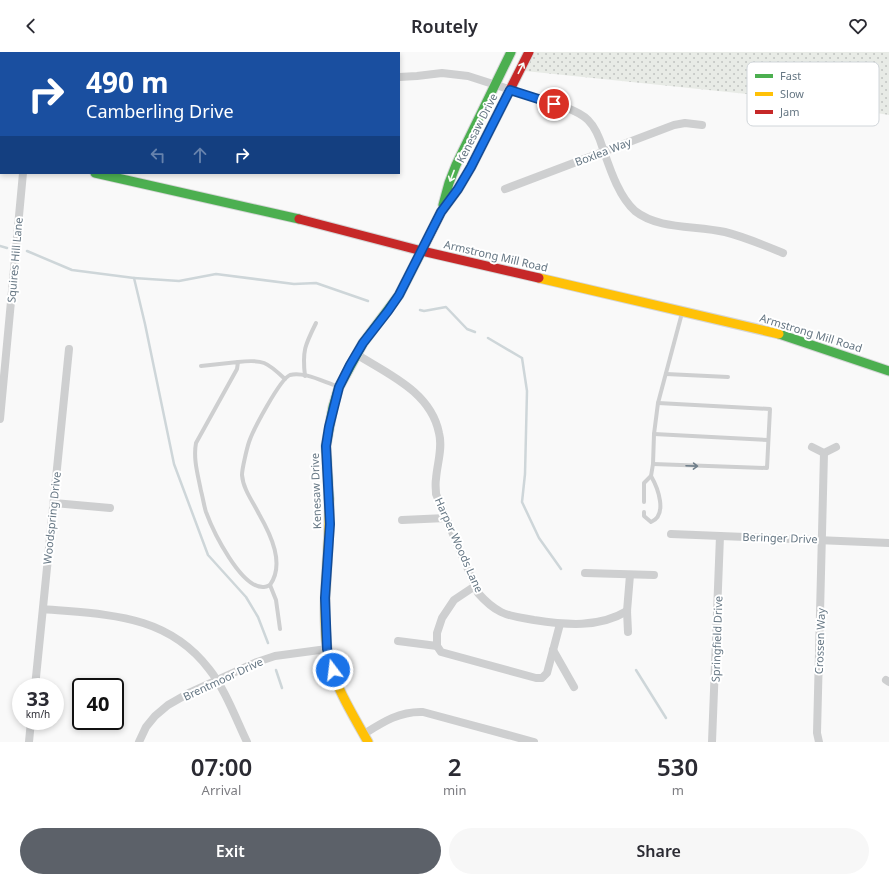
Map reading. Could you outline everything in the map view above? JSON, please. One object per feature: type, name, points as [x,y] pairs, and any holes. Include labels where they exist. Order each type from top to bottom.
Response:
[{"type":"street","name":"Kenesaw Drive","points":[[441,212],[456,165],[511,52]]},
{"type":"street","name":"Kenesaw Drive","points":[[366,738],[336,682],[327,649],[325,598],[330,524],[326,446],[329,427],[339,387],[350,365],[356,354],[399,295],[441,212],[458,189],[471,167],[529,52]]},
{"type":"street","points":[[400,76],[417,76],[442,73],[468,76],[580,113],[594,128],[600,139],[624,199],[629,205],[645,217],[656,222],[726,232],[741,236],[783,253]]},
{"type":"street","name":"Boxlea Way","points":[[505,189],[674,125],[685,123],[702,125]]},
{"type":"street","name":"Squires Hill Lane","points":[[0,419],[23,174]]},
{"type":"street","name":"Armstrong Mill Road","points":[[99,174],[325,225],[422,251],[794,338],[889,371]]},
{"type":"street","name":"Woodspring Drive","points":[[36,678],[69,349]]},
{"type":"street","name":"Harper Woods Lane","points":[[356,354],[416,393],[430,409],[440,433],[440,458],[436,480],[436,494],[475,586],[487,604],[501,612],[515,617],[560,624],[590,623],[615,618],[627,611]]},
{"type":"street","points":[[812,447],[824,453],[836,447]]},
{"type":"street","name":"Crossen Way","points":[[818,742],[816,733],[824,453]]},
{"type":"street","points":[[54,503],[110,508]]},
{"type":"street","points":[[402,520],[446,518]]},
{"type":"street","name":"Beringer Drive","points":[[671,534],[889,543]]},
{"type":"street","name":"Springfield Drive","points":[[712,742],[720,536]]},
{"type":"street","points":[[585,573],[654,575]]},
{"type":"street","points":[[628,632],[627,611],[630,575]]},
{"type":"street","points":[[475,586],[454,600],[442,618],[437,633],[437,646],[442,652],[536,678],[542,678],[547,673],[560,624]]},
{"type":"street","points":[[43,609],[108,615],[131,619],[147,623],[168,633],[201,659],[217,681],[247,742]]},
{"type":"street","points":[[398,641],[437,646]]},
{"type":"street","name":"Brentmoor Drive","points":[[139,742],[146,727],[155,716],[168,705],[189,693],[243,668],[275,656],[327,649]]},
{"type":"street","points":[[553,650],[574,687]]},
{"type":"street","points":[[366,738],[379,724],[402,714],[423,712],[534,742]]},
{"type":"street","points":[[29,742],[30,730]]},
{"type":"lane","points":[[644,512],[644,516],[651,522],[660,516],[660,498],[651,476],[654,434],[658,403],[683,311]]},
{"type":"lane","points":[[305,376],[304,351],[306,343],[316,323]]},
{"type":"lane","points":[[201,366],[254,360],[264,362],[274,368],[285,379]]},
{"type":"lane","points":[[238,362],[237,369],[196,443],[195,462],[206,511],[213,528],[233,563],[246,578],[255,585],[264,587],[270,585],[275,579],[277,568],[276,557],[268,534],[245,487],[242,475],[249,443],[260,417],[285,379],[289,376],[300,374],[339,387]]},
{"type":"lane","points":[[666,374],[728,377]]},
{"type":"lane","points":[[653,464],[766,468],[770,409],[658,403]]},
{"type":"lane","points":[[654,434],[768,440]]},
{"type":"lane","points":[[644,502],[644,483],[651,476]]},
{"type":"lane","points":[[270,585],[276,600],[280,629]]},
{"type":"shaded area","points":[[535,52],[889,52],[889,115],[879,113],[879,62],[747,62],[747,94],[525,71]]},
{"type":"waterway","points":[[0,246],[7,248]]},
{"type":"waterway","points":[[27,251],[72,270],[134,278],[174,464],[208,555],[246,597],[258,617],[268,643]]},
{"type":"waterway","points":[[134,278],[179,281],[216,274],[294,284],[316,283],[368,301]]},
{"type":"waterway","points":[[420,310],[424,311],[446,307],[467,329],[475,332]]},
{"type":"waterway","points":[[488,338],[522,358],[527,391],[525,474],[522,502],[539,538],[561,569]]},
{"type":"waterway","points":[[276,670],[282,688]]},
{"type":"waterway","points":[[636,670],[666,718]]},
{"type":"traffic: fast","points":[[443,205],[456,165],[511,52]]},
{"type":"traffic: fast","points":[[99,174],[299,219]]},
{"type":"traffic: fast","points":[[329,499],[326,446],[333,407],[339,387],[363,343],[399,295],[421,252]]},
{"type":"traffic: fast","points":[[779,334],[889,371]]},
{"type":"traffic: slow","points":[[539,278],[779,334]]},
{"type":"traffic: slow","points":[[329,499],[329,536],[325,611],[327,648],[329,660],[337,684],[349,709],[368,742]]},
{"type":"traffic: jam","points":[[421,252],[441,212],[458,189],[471,167],[529,52]]},
{"type":"traffic: jam","points":[[299,219],[422,251],[539,278]]},
{"type":"route","points":[[333,670],[327,649],[325,598],[330,524],[326,446],[333,407],[339,387],[363,343],[399,295],[441,212],[458,189],[471,167],[510,90],[554,104]]}]
